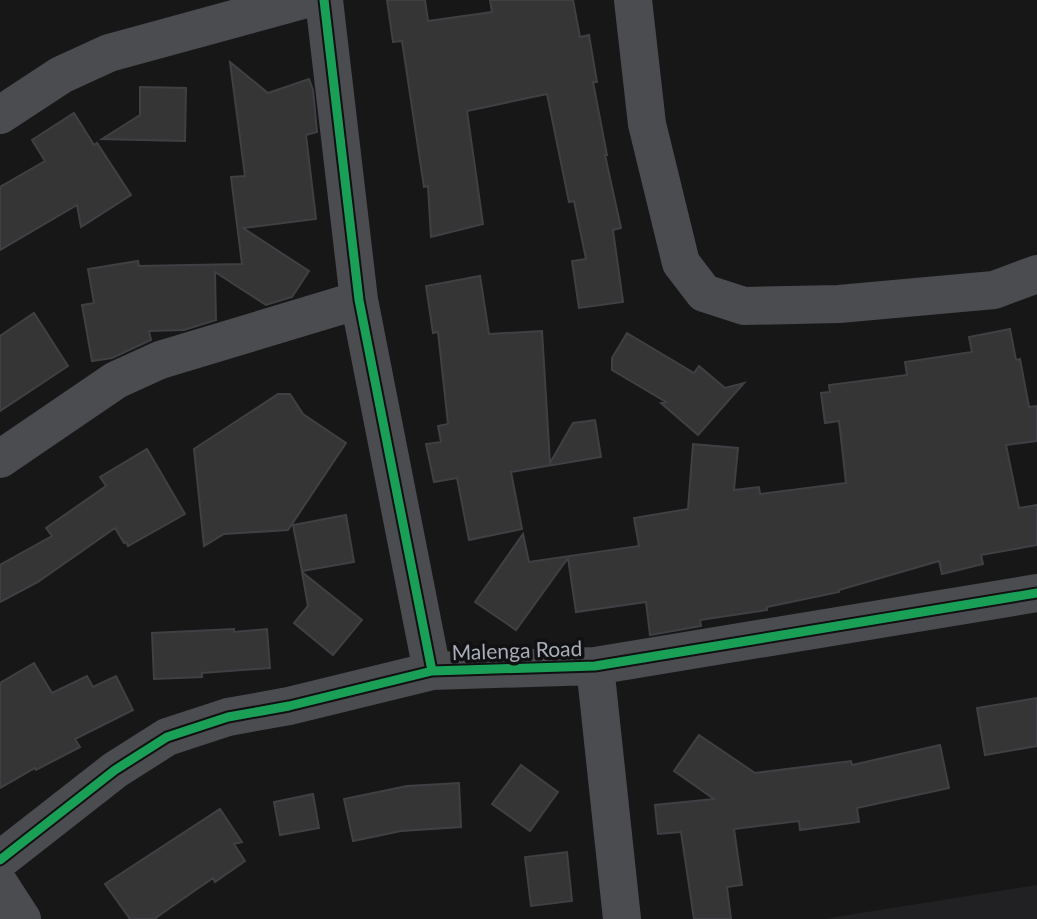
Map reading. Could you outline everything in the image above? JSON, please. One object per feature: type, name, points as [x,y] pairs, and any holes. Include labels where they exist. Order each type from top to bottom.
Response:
[{"type":"street","points":[[0,115],[61,75],[109,53],[303,0]]},
{"type":"street","points":[[324,0],[359,300],[432,671]]},
{"type":"street","points":[[633,0],[647,124],[668,213],[681,263],[704,293],[744,306],[839,304],[994,290],[1037,274]]},
{"type":"street","points":[[0,459],[104,387],[149,365],[359,300]]},
{"type":"street","name":"Malenga Road","points":[[0,860],[116,770],[167,737],[228,717],[289,706],[432,671],[595,666],[1037,593]]},
{"type":"street","points":[[595,666],[622,919]]},
{"type":"street","points":[[0,885],[22,919]]},
{"type":"shaded area","points":[[1037,885],[1037,919],[823,919]]},
{"type":"building","points":[[387,0],[425,0],[428,21],[492,12],[490,0],[573,0],[580,37],[589,35],[597,82],[593,82],[621,228],[613,230],[623,302],[579,308],[572,261],[586,259],[574,201],[569,202],[547,94],[467,111],[483,224],[431,237],[428,186],[424,187],[402,41],[393,42]]},
{"type":"building","points":[[230,62],[268,93],[309,79],[313,90],[317,132],[306,135],[316,219],[243,228],[309,271],[292,297],[266,305],[215,272],[216,320],[184,330],[149,331],[151,340],[112,358],[92,361],[82,305],[94,303],[88,269],[138,261],[139,266],[242,264],[231,177],[245,176]]},
{"type":"building","points":[[140,87],[186,88],[185,141],[102,139],[140,115]]},
{"type":"building","points":[[74,113],[131,195],[81,227],[77,205],[0,250],[0,187],[45,161],[32,140]]},
{"type":"building","points":[[480,276],[489,334],[542,331],[550,463],[573,423],[595,420],[601,457],[511,472],[522,529],[469,540],[457,478],[434,482],[426,444],[441,442],[438,426],[448,424],[438,332],[433,333],[426,286]]},
{"type":"building","points":[[34,313],[68,366],[0,411],[0,336]]},
{"type":"building","points":[[1010,329],[1016,360],[1020,359],[1029,407],[1037,406],[1037,441],[1006,445],[1019,508],[1037,505],[1037,545],[981,555],[983,564],[942,574],[939,561],[839,592],[767,607],[767,610],[700,620],[701,626],[650,635],[646,602],[576,612],[568,558],[516,630],[475,602],[523,534],[529,562],[639,546],[634,518],[688,509],[693,444],[738,448],[734,490],[759,487],[760,494],[846,483],[839,421],[825,423],[821,393],[830,392],[829,385],[907,375],[905,362],[972,352],[969,337]]},
{"type":"building","points":[[627,333],[694,373],[699,366],[725,388],[744,383],[698,435],[661,403],[666,402],[612,370],[612,358]]},
{"type":"building","points":[[278,394],[290,394],[303,414],[346,443],[288,530],[224,534],[204,546],[194,449]]},
{"type":"building","points":[[147,449],[185,514],[128,546],[115,528],[38,582],[0,602],[0,565],[52,536],[46,528],[106,486],[100,477]]},
{"type":"building","points":[[346,515],[354,562],[302,571],[293,525]]},
{"type":"building","points":[[302,572],[362,620],[333,655],[294,623],[308,606]]},
{"type":"building","points":[[234,629],[234,632],[267,629],[270,668],[202,673],[202,677],[154,679],[152,633]]},
{"type":"building","points":[[34,663],[52,693],[87,676],[93,687],[116,676],[133,710],[75,739],[80,747],[0,788],[0,683]]},
{"type":"building","points":[[1037,698],[1037,746],[985,755],[977,708]]},
{"type":"building","points":[[699,735],[755,773],[851,761],[852,765],[940,745],[949,788],[857,808],[859,822],[800,830],[799,821],[734,829],[742,885],[727,887],[731,919],[694,919],[681,832],[658,834],[655,805],[714,799],[674,771]]},
{"type":"building","points":[[521,765],[558,792],[530,831],[492,804]]},
{"type":"building","points":[[459,783],[461,827],[401,831],[353,841],[344,799],[407,786]]},
{"type":"building","points":[[313,794],[319,828],[280,835],[274,802]]},
{"type":"building","points":[[220,809],[242,842],[234,844],[245,861],[215,882],[213,878],[154,919],[130,919],[105,884]]},
{"type":"building","points":[[567,852],[572,901],[531,906],[525,857]]},
{"type":"cycle path","points":[[324,0],[359,300],[432,671]]},
{"type":"cycle path","points":[[0,860],[115,770],[167,737],[228,717],[289,706],[432,671],[595,666],[1037,593]]}]
